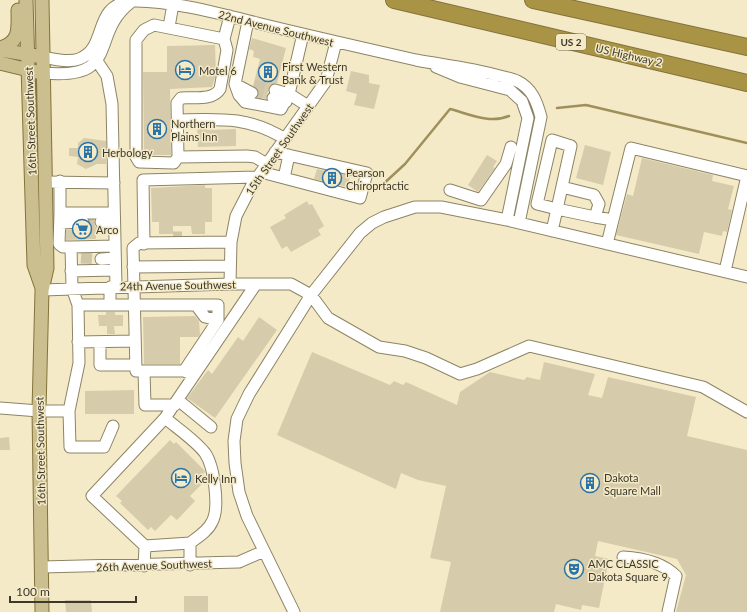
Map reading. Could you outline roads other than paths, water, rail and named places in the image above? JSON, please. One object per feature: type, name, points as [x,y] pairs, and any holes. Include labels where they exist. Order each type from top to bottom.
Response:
[{"type":"highway","name":"US Highway 2","points":[[394,0],[747,83]]},
{"type":"highway","points":[[533,0],[586,13],[640,22],[747,47]]},
{"type":"highway","points":[[548,0],[586,13]]},
{"type":"main road","points":[[0,49],[12,43],[18,32],[18,0]]},
{"type":"main road","name":"16th Street Southwest","points":[[26,0],[29,55],[34,265],[42,290]]},
{"type":"main road","name":"16th Street Southwest","points":[[42,0],[47,182],[47,268],[42,290],[39,411],[42,612]]},
{"type":"main road","name":"22nd Avenue Southwest","points":[[0,49],[43,58]]},
{"type":"main road","points":[[0,63],[29,71],[44,73]]},
{"type":"street","name":"22nd Avenue Southwest","points":[[43,58],[69,60],[84,56],[96,44],[100,27],[108,12],[120,2],[134,1],[173,4],[418,60],[466,67],[516,80],[529,89],[537,103],[541,117],[519,223]]},
{"type":"street","points":[[44,73],[59,74],[79,72],[97,61],[103,49],[112,22],[121,10],[134,1]]},
{"type":"street","points":[[169,27],[173,4]]},
{"type":"street","points":[[224,39],[154,25],[144,30],[136,40],[136,157],[139,162],[174,163],[178,158],[176,103],[181,98],[212,97],[217,94],[220,89],[227,50],[224,39],[230,16]]},
{"type":"street","points":[[248,21],[236,84],[239,95],[245,102],[278,110],[286,100],[303,34]]},
{"type":"street","name":"15th Street Southwest","points":[[230,284],[231,242],[236,216],[262,171],[326,81],[336,42]]},
{"type":"street","name":"22nd Avenue Southwest","points":[[418,60],[460,77],[510,90],[522,101],[528,118],[507,220]]},
{"type":"street","points":[[97,61],[107,76],[110,89],[115,246],[115,270],[110,305]]},
{"type":"street","points":[[236,84],[252,91]]},
{"type":"street","points":[[274,96],[308,106]]},
{"type":"street","points":[[177,120],[232,119],[250,122],[270,130],[285,139]]},
{"type":"street","points":[[552,231],[557,209],[562,187],[571,146],[552,140],[537,204],[557,209],[613,220]]},
{"type":"street","points":[[450,190],[481,200],[506,164],[511,147]]},
{"type":"street","points":[[607,244],[631,148],[747,176],[746,188],[725,271]]},
{"type":"street","points":[[144,244],[143,180],[262,171],[360,198],[367,173],[276,152]]},
{"type":"street","points":[[284,178],[290,155]]},
{"type":"street","points":[[178,158],[255,157],[262,171]]},
{"type":"street","points":[[60,181],[59,244],[63,247],[115,246]]},
{"type":"street","points":[[47,182],[114,183]]},
{"type":"street","points":[[562,187],[594,196],[599,204],[595,217]]},
{"type":"street","points":[[294,612],[247,516],[239,492],[235,455],[237,419],[248,394],[311,295],[360,233],[384,217],[410,208],[426,206],[441,207],[507,220],[747,277]]},
{"type":"street","points":[[60,218],[114,217]]},
{"type":"street","points":[[101,222],[114,217]]},
{"type":"street","points":[[60,218],[83,222]]},
{"type":"street","points":[[192,244],[189,238],[174,239],[139,244],[133,248],[135,341],[145,405],[176,402],[211,427]]},
{"type":"street","points":[[174,239],[192,244],[231,242]]},
{"type":"street","points":[[71,247],[76,258],[71,272],[72,288],[78,305],[79,363],[69,411],[70,447],[104,447],[112,426]]},
{"type":"street","points":[[101,258],[115,258]]},
{"type":"street","points":[[133,267],[230,266]]},
{"type":"street","points":[[71,272],[115,270]]},
{"type":"street","points":[[165,418],[205,453],[214,480],[215,505],[213,522],[204,533],[190,543],[145,546],[92,496],[165,418],[256,284]]},
{"type":"street","name":"24th Avenue Southwest","points":[[42,290],[133,286],[291,284],[311,295]]},
{"type":"street","points":[[311,295],[328,318],[379,347],[412,354],[460,374],[477,369],[529,346],[632,369],[703,387],[747,412]]},
{"type":"street","points":[[78,305],[218,305],[218,320],[184,371]]},
{"type":"street","points":[[78,342],[135,341]]},
{"type":"street","points":[[100,342],[100,365],[184,371],[194,376]]},
{"type":"street","points":[[0,408],[39,411],[69,411]]},
{"type":"street","points":[[190,543],[190,565]]},
{"type":"street","points":[[144,566],[145,546]]},
{"type":"street","name":"26th Avenue Southwest","points":[[42,567],[190,565],[239,562],[264,551]]},
{"type":"street","points":[[623,557],[654,562],[667,567],[676,576],[668,612]]},
{"type":"waterway","points":[[557,108],[586,105],[747,143]]},
{"type":"waterway","points":[[380,187],[405,164],[450,109],[487,119],[509,116]]},
{"type":"tunnel","points":[[254,85],[275,90]]},
{"type":"tunnel","points":[[252,93],[273,98]]},
{"type":"tunnel","points":[[83,222],[101,222]]},
{"type":"tunnel","points":[[173,237],[182,237]]},
{"type":"tunnel","points":[[81,258],[101,259]]},
{"type":"place","name":"Motel 6","points":[[185,70]]},
{"type":"place","name":"First Western Bank & Trust","points":[[268,72]]},
{"type":"place","name":"Northern Plains Inn","points":[[157,129]]},
{"type":"place","name":"Herbology","points":[[88,152]]},
{"type":"place","name":"Pearson Chiroprtactic","points":[[332,178]]},
{"type":"place","name":"Arco","points":[[82,229]]},
{"type":"place","name":"Kelly Inn","points":[[181,478]]},
{"type":"place","name":"Dakota Square Mall","points":[[590,483]]},
{"type":"place","name":"AMC CLASSIC Dakota Square 9","points":[[574,569]]}]
